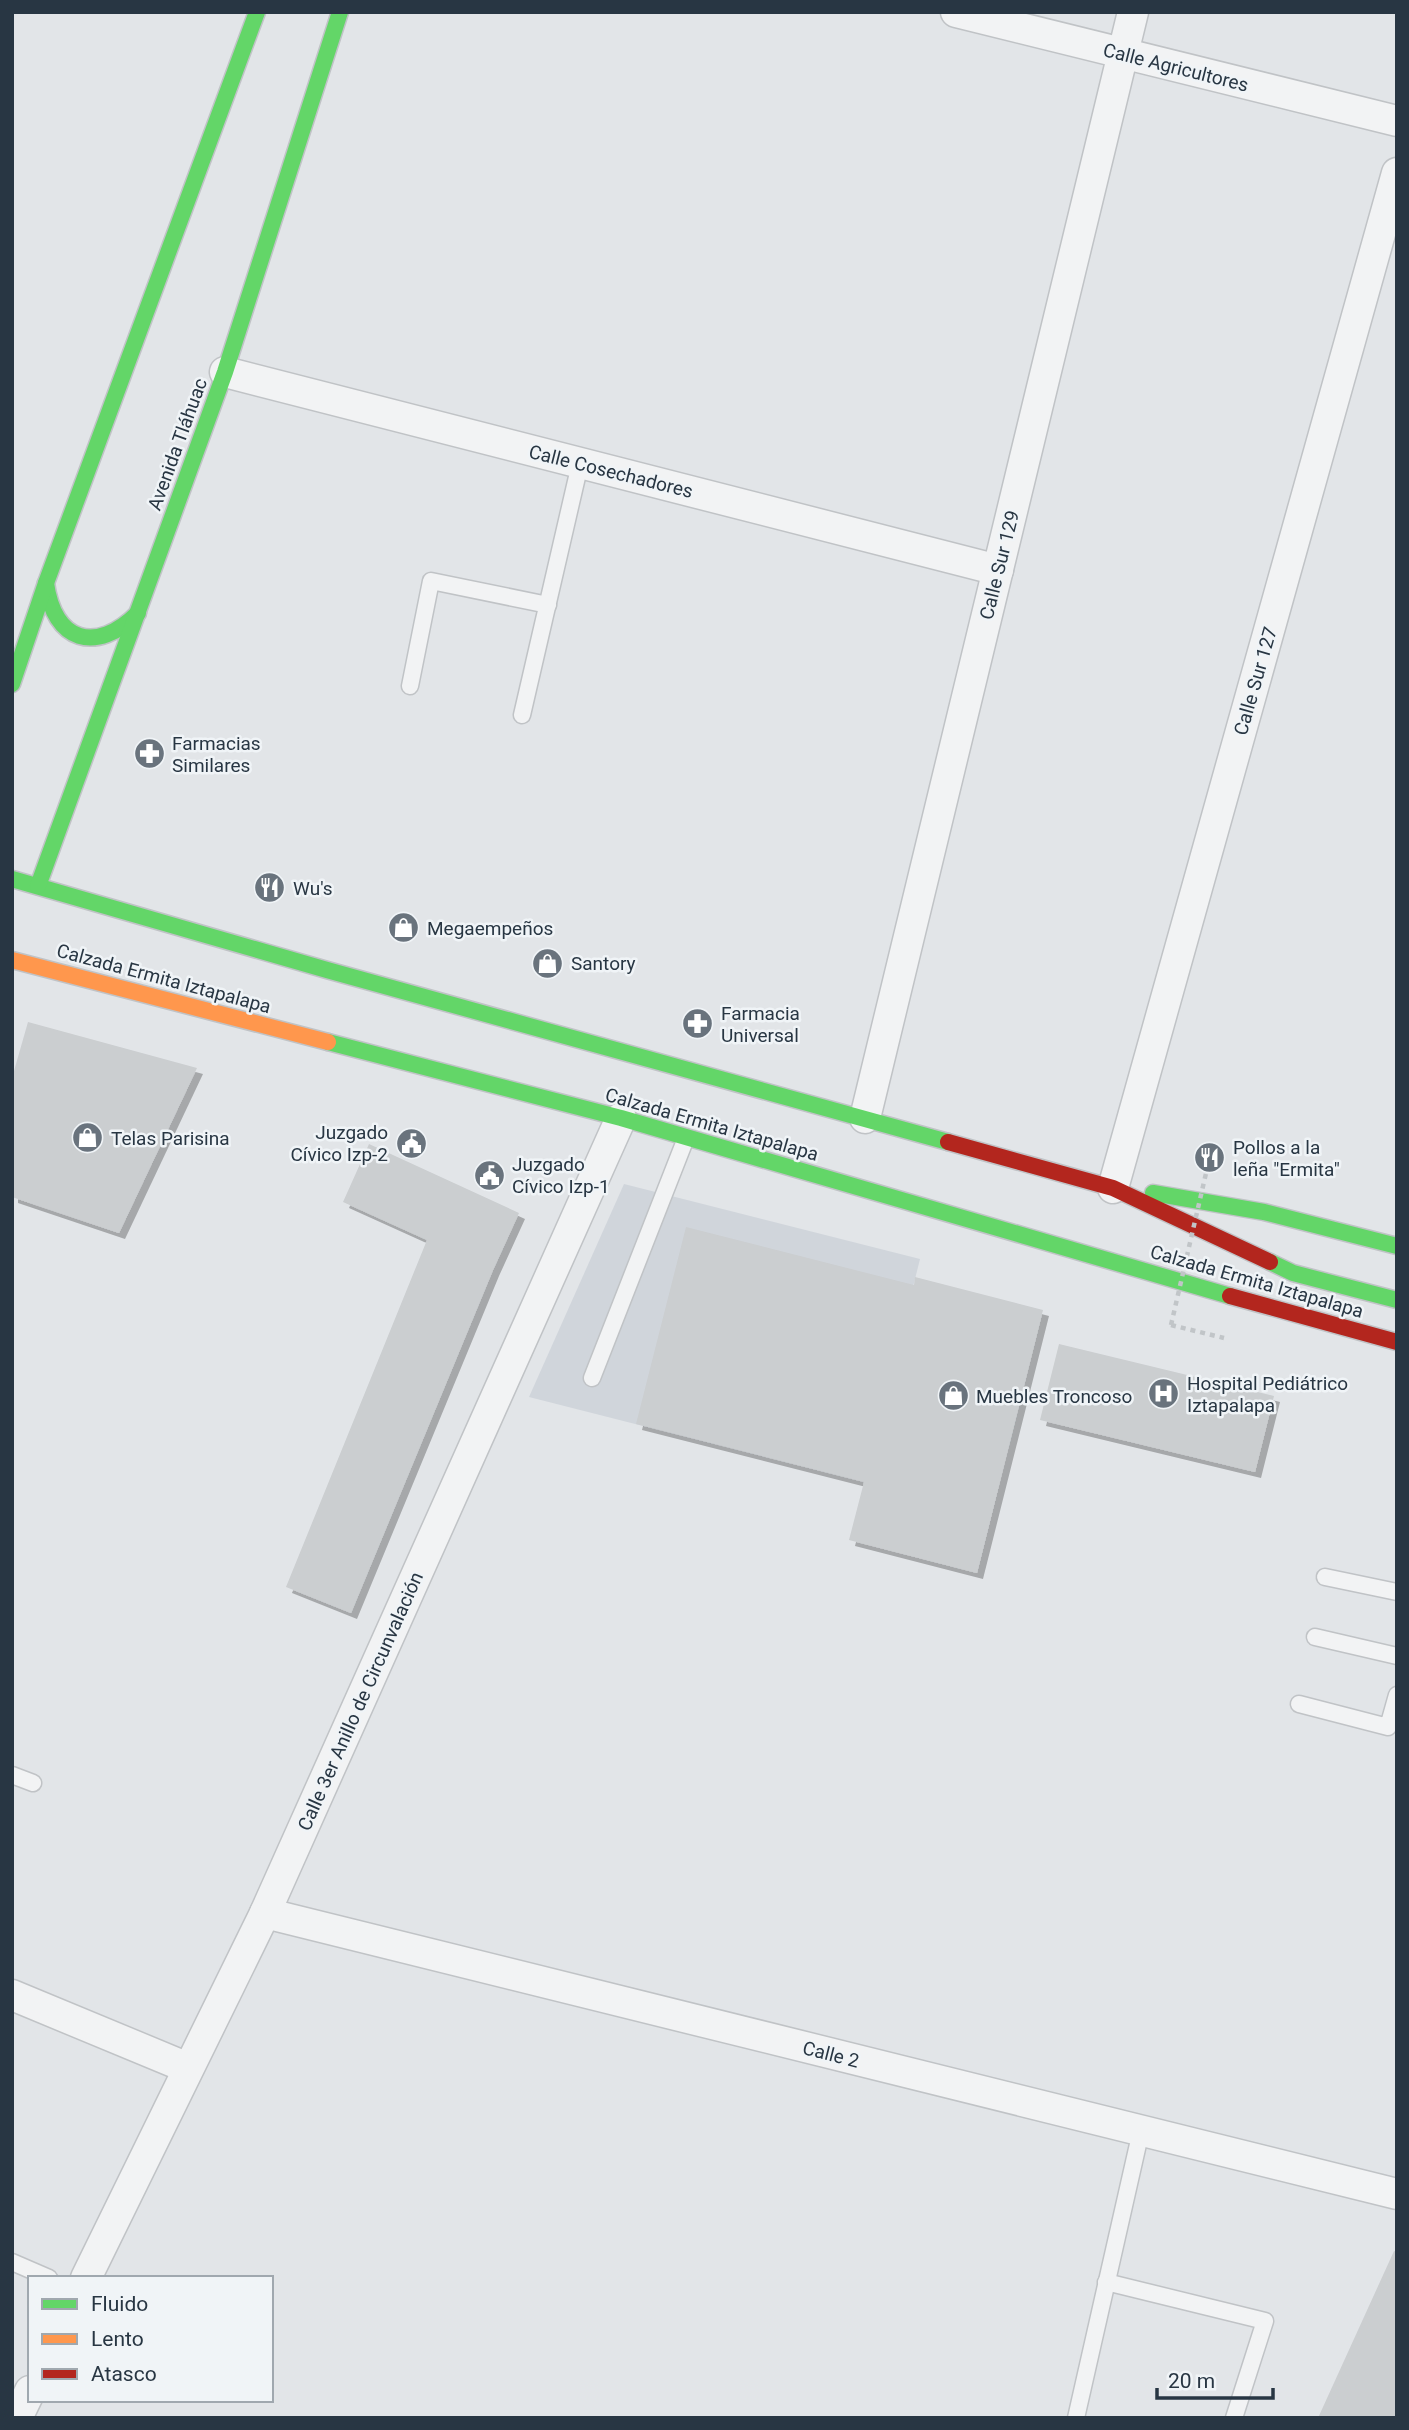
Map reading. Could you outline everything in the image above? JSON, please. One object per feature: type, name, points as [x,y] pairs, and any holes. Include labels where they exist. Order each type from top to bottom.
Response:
[{"type":"main road","points":[[12,684],[46,583],[257,12]]},
{"type":"main road","name":"Avenida Tláhuac","points":[[38,886],[225,372],[341,12]]},
{"type":"main road","points":[[46,583],[50,610],[68,630],[80,636],[97,638],[113,635],[128,626],[138,612]]},
{"type":"main road","name":"Calzada Ermita Iztapalapa","points":[[12,878],[327,970],[1113,1188],[1264,1212],[1397,1246]]},
{"type":"main road","name":"Calzada Ermita Iztapalapa","points":[[12,960],[621,1118],[1397,1342]]},
{"type":"main road","name":"Calzada Ermita Iztapalapa","points":[[1113,1188],[1293,1273],[1397,1300]]},
{"type":"street","name":"Calle Agricultores","points":[[956,12],[1397,121]]},
{"type":"street","name":"Calle Sur 129","points":[[865,1118],[1133,12]]},
{"type":"street","name":"Calle Sur 127","points":[[1113,1188],[1397,173]]},
{"type":"street","name":"Calle Cosechadores","points":[[225,372],[998,570]]},
{"type":"street","name":"Calle 3er Anillo de Circunvalación","points":[[87,2276],[265,1913],[621,1118]]},
{"type":"street","name":"Calle 2","points":[[265,1913],[1397,2194]]},
{"type":"street","points":[[12,1995],[188,2068]]},
{"type":"street","points":[[17,2418],[28,2396]]},
{"type":"lane","points":[[522,715],[580,464]]},
{"type":"lane","points":[[410,686],[430,581],[548,605]]},
{"type":"lane","points":[[592,1378],[686,1138]]},
{"type":"lane","points":[[1325,1577],[1397,1592]]},
{"type":"lane","points":[[1315,1637],[1397,1656]]},
{"type":"lane","points":[[1299,1704],[1388,1727],[1397,1695]]},
{"type":"lane","points":[[12,1775],[33,1783]]},
{"type":"lane","points":[[1076,2418],[1141,2131]]},
{"type":"lane","points":[[12,2262],[44,2276]]},
{"type":"lane","points":[[1106,2282],[1265,2321],[1234,2418]]},
{"type":"path","points":[[1207,1169],[1171,1325],[1232,1340]]},
{"type":"shaded area","points":[[624,1184],[920,1259],[864,1482],[529,1397]]},
{"type":"building","name":"Telas Parisina","points":[[28,1022],[197,1068],[119,1233],[12,1197],[12,1078]]},
{"type":"building","points":[[369,1144],[519,1213],[351,1613],[286,1587],[427,1240],[343,1202]]},
{"type":"building","points":[[686,1227],[914,1285],[915,1277],[1043,1310],[977,1573],[849,1540],[864,1482],[636,1424]]},
{"type":"building","points":[[1059,1344],[1274,1396],[1255,1472],[1040,1420]]},
{"type":"building","points":[[1394,2251],[1397,2252],[1397,2418],[1318,2418]]},
{"type":"traffic: fast","points":[[12,684],[46,583],[257,12]]},
{"type":"traffic: fast","points":[[38,886],[225,372],[340,12]]},
{"type":"traffic: fast","points":[[46,583],[58,618],[79,636],[93,638],[107,634],[138,613]]},
{"type":"traffic: fast","points":[[12,879],[327,970],[948,1142]]},
{"type":"traffic: fast","points":[[328,1042],[621,1118],[1230,1296]]},
{"type":"traffic: fast","points":[[1153,1193],[1264,1212],[1397,1246]]},
{"type":"traffic: fast","points":[[1270,1262],[1293,1273],[1397,1300]]},
{"type":"traffic: slow","points":[[12,960],[328,1042]]},
{"type":"traffic: jam","points":[[948,1142],[1113,1188],[1270,1262]]},
{"type":"traffic: jam","points":[[1230,1296],[1397,1342]]},
{"type":"place","name":"Farmacias Similares","points":[[149,754]]},
{"type":"place","name":"Wu's","points":[[270,888]]},
{"type":"place","name":"Megaempeños","points":[[404,928]]},
{"type":"place","name":"Santory","points":[[548,963]]},
{"type":"place","name":"Farmacia Universal","points":[[698,1024]]},
{"type":"place","name":"Telas Parisina","points":[[88,1138]]},
{"type":"place","name":"Juzgado Cívico Izp-2","points":[[411,1143]]},
{"type":"place","name":"Pollos a la leña \"Ermita\"","points":[[1210,1158]]},
{"type":"place","name":"Juzgado Cívico Izp-1","points":[[489,1175]]},
{"type":"place","name":"Hospital Pediátrico Iztapalapa","points":[[1164,1394]]},
{"type":"place","name":"Muebles Troncoso","points":[[953,1396]]}]
